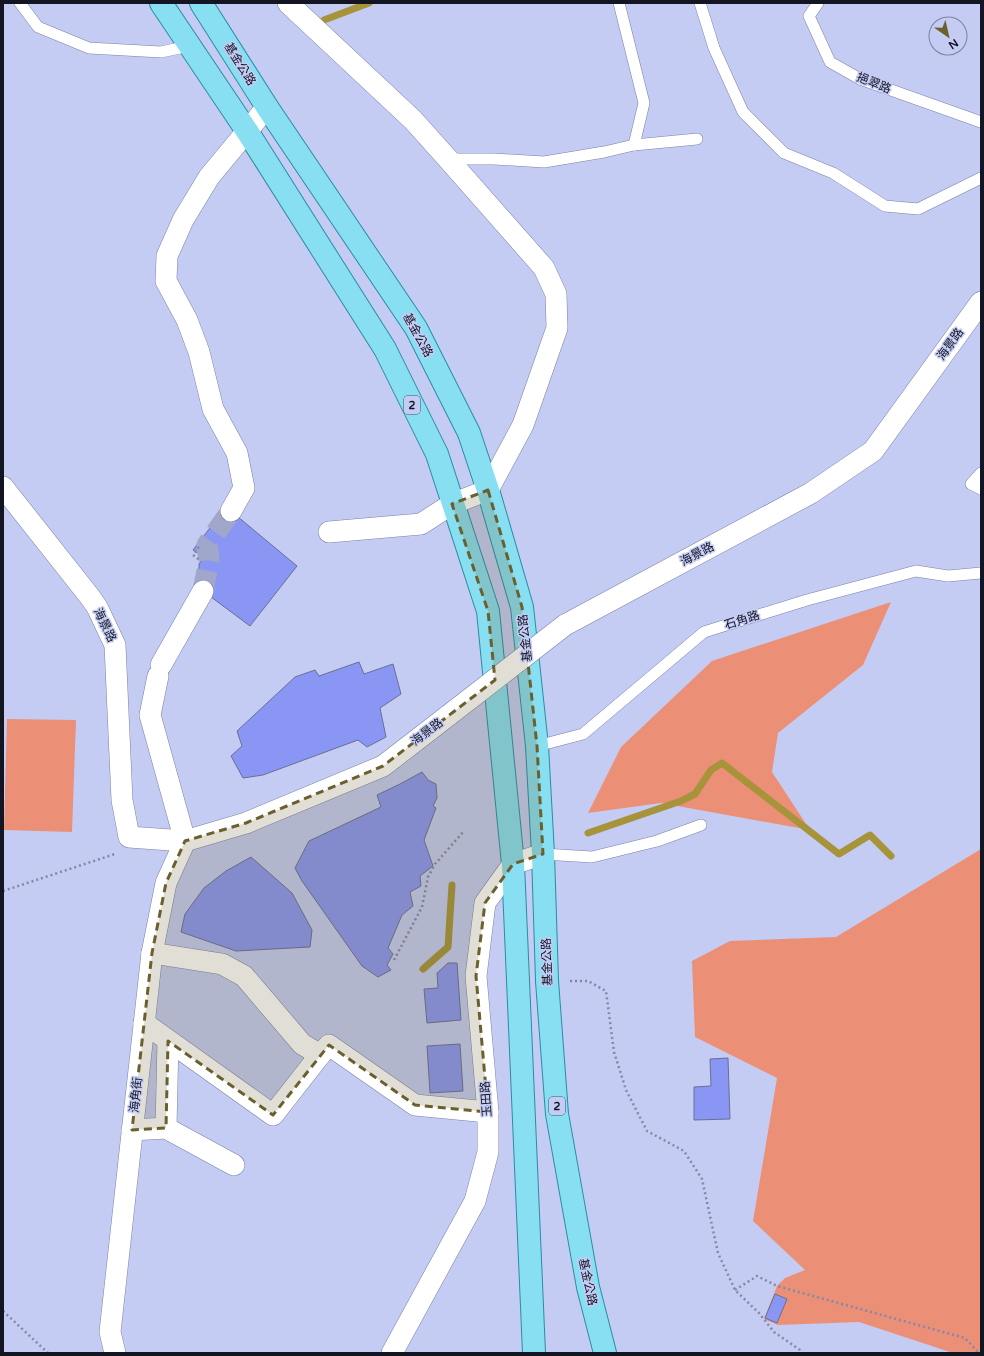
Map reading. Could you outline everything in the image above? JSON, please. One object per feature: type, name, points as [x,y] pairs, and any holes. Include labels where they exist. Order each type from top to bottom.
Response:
[{"type":"main road","name":"2","points":[[160,3],[247,132],[385,349],[437,454],[488,611],[513,864],[534,1353]]},
{"type":"main road","name":"基金公路","points":[[201,3],[267,108],[416,328],[468,433],[488,490],[522,608],[537,746],[543,854],[547,981],[557,1114],[588,1287],[605,1353]]},
{"type":"street","points":[[288,3],[413,120],[544,268],[556,294],[557,328],[523,425],[488,490],[452,504],[421,524],[329,532]]},
{"type":"street","points":[[231,512],[244,488],[237,453],[213,409],[199,352],[187,320],[166,281],[167,256],[183,220],[209,176],[267,108]]},
{"type":"street","name":"海景路","points":[[3,486],[90,597],[97,607],[115,645],[122,800],[129,837],[185,841],[246,823],[383,766],[566,625],[810,493],[873,451],[981,302]]},
{"type":"street","points":[[185,841],[150,715],[160,670],[203,591]]},
{"type":"street","name":"海角街","points":[[115,1353],[110,1332],[152,953],[166,884],[185,841]]},
{"type":"street","points":[[513,864],[543,854]]},
{"type":"street","name":"玉田路","points":[[392,1353],[475,1201],[488,1152],[488,1112],[476,976],[484,904],[513,864]]},
{"type":"street","points":[[152,953],[222,964],[244,976],[302,1044],[320,1055]]},
{"type":"street","points":[[144,1023],[273,1115],[329,1045],[415,1105],[488,1112]]},
{"type":"street","points":[[166,1128],[168,1041]]},
{"type":"street","points":[[132,1130],[166,1128],[234,1165]]},
{"type":"lane","points":[[20,3],[38,26],[89,48],[161,52],[189,46]]},
{"type":"lane","points":[[619,3],[644,103],[634,145]]},
{"type":"lane","points":[[700,3],[714,48],[743,112],[784,153],[833,174],[885,206],[918,209],[981,178]]},
{"type":"lane","name":"挹翠路","points":[[818,3],[810,16],[830,62],[860,79],[981,122]]},
{"type":"lane","points":[[448,159],[494,158],[544,162],[604,152],[634,145],[697,139]]},
{"type":"lane","points":[[981,473],[970,484],[981,490]]},
{"type":"lane","name":"石角路","points":[[537,746],[582,734],[704,632],[807,600],[916,571],[948,576],[981,573]]},
{"type":"lane","points":[[543,854],[592,857],[657,841],[702,825]]},
{"type":"path","points":[[199,547],[193,555],[201,560]]},
{"type":"path","points":[[394,960],[422,907],[428,877],[431,870],[464,831]]},
{"type":"path","points":[[3,891],[118,853],[129,837]]},
{"type":"path","points":[[547,981],[588,981],[606,991],[614,1052],[626,1090],[647,1132],[684,1151],[702,1179],[718,1253],[735,1290],[760,1313],[774,1332],[802,1353]]},
{"type":"path","points":[[735,1290],[757,1276],[777,1286],[965,1338],[979,1353]]},
{"type":"path","points":[[3,1311],[48,1353]]},
{"type":"highlighted area","points":[[488,490],[522,607],[537,746],[543,854],[513,864],[485,903],[476,976],[488,1112],[415,1105],[329,1045],[273,1115],[168,1041],[166,1128],[132,1130],[152,953],[166,883],[185,841],[246,823],[383,766],[495,680],[488,611],[452,504]]},
{"type":"shaded area","points":[[891,602],[863,665],[778,733],[772,772],[810,830],[661,803],[588,813],[621,747],[712,661]]},
{"type":"shaded area","points":[[7,719],[76,720],[72,832],[4,830]]},
{"type":"shaded area","points":[[981,849],[981,1353],[953,1353],[859,1322],[778,1325],[764,1319],[777,1286],[785,1278],[805,1270],[753,1221],[777,1078],[695,1037],[692,961],[730,941],[836,937]]},
{"type":"building","points":[[226,507],[297,566],[250,626],[199,588],[199,564],[204,557],[193,550]]},
{"type":"building","points":[[359,662],[364,674],[393,664],[401,694],[380,708],[386,737],[367,747],[358,740],[263,775],[243,778],[231,756],[242,746],[237,731],[295,677],[315,670],[319,676]]},
{"type":"building","points":[[422,772],[428,780],[436,784],[437,798],[433,806],[436,808],[424,840],[433,866],[420,876],[421,886],[410,892],[413,906],[402,915],[388,948],[393,954],[387,965],[391,970],[378,977],[362,966],[302,881],[295,868],[309,841],[381,807],[377,795]]},
{"type":"building","points":[[251,857],[292,893],[312,930],[310,947],[236,951],[181,932],[185,914],[204,888],[226,871]]},
{"type":"building","points":[[448,963],[457,963],[461,1020],[427,1023],[424,989],[438,988],[437,973]]},
{"type":"building","points":[[460,1044],[463,1091],[430,1093],[427,1046]]},
{"type":"building","points":[[728,1058],[730,1119],[694,1120],[694,1087],[711,1086],[710,1059]]},
{"type":"building","points":[[775,1294],[787,1299],[777,1323],[765,1318]]},
{"type":"waterway","points":[[324,20],[369,3]]},
{"type":"waterway","points":[[588,833],[681,801],[695,794],[711,770],[722,763],[839,854],[870,835],[891,856]]},
{"type":"waterway","points":[[423,969],[448,947],[452,885]]},
{"type":"tunnel","points":[[203,591],[209,560],[207,545],[231,511]]}]
